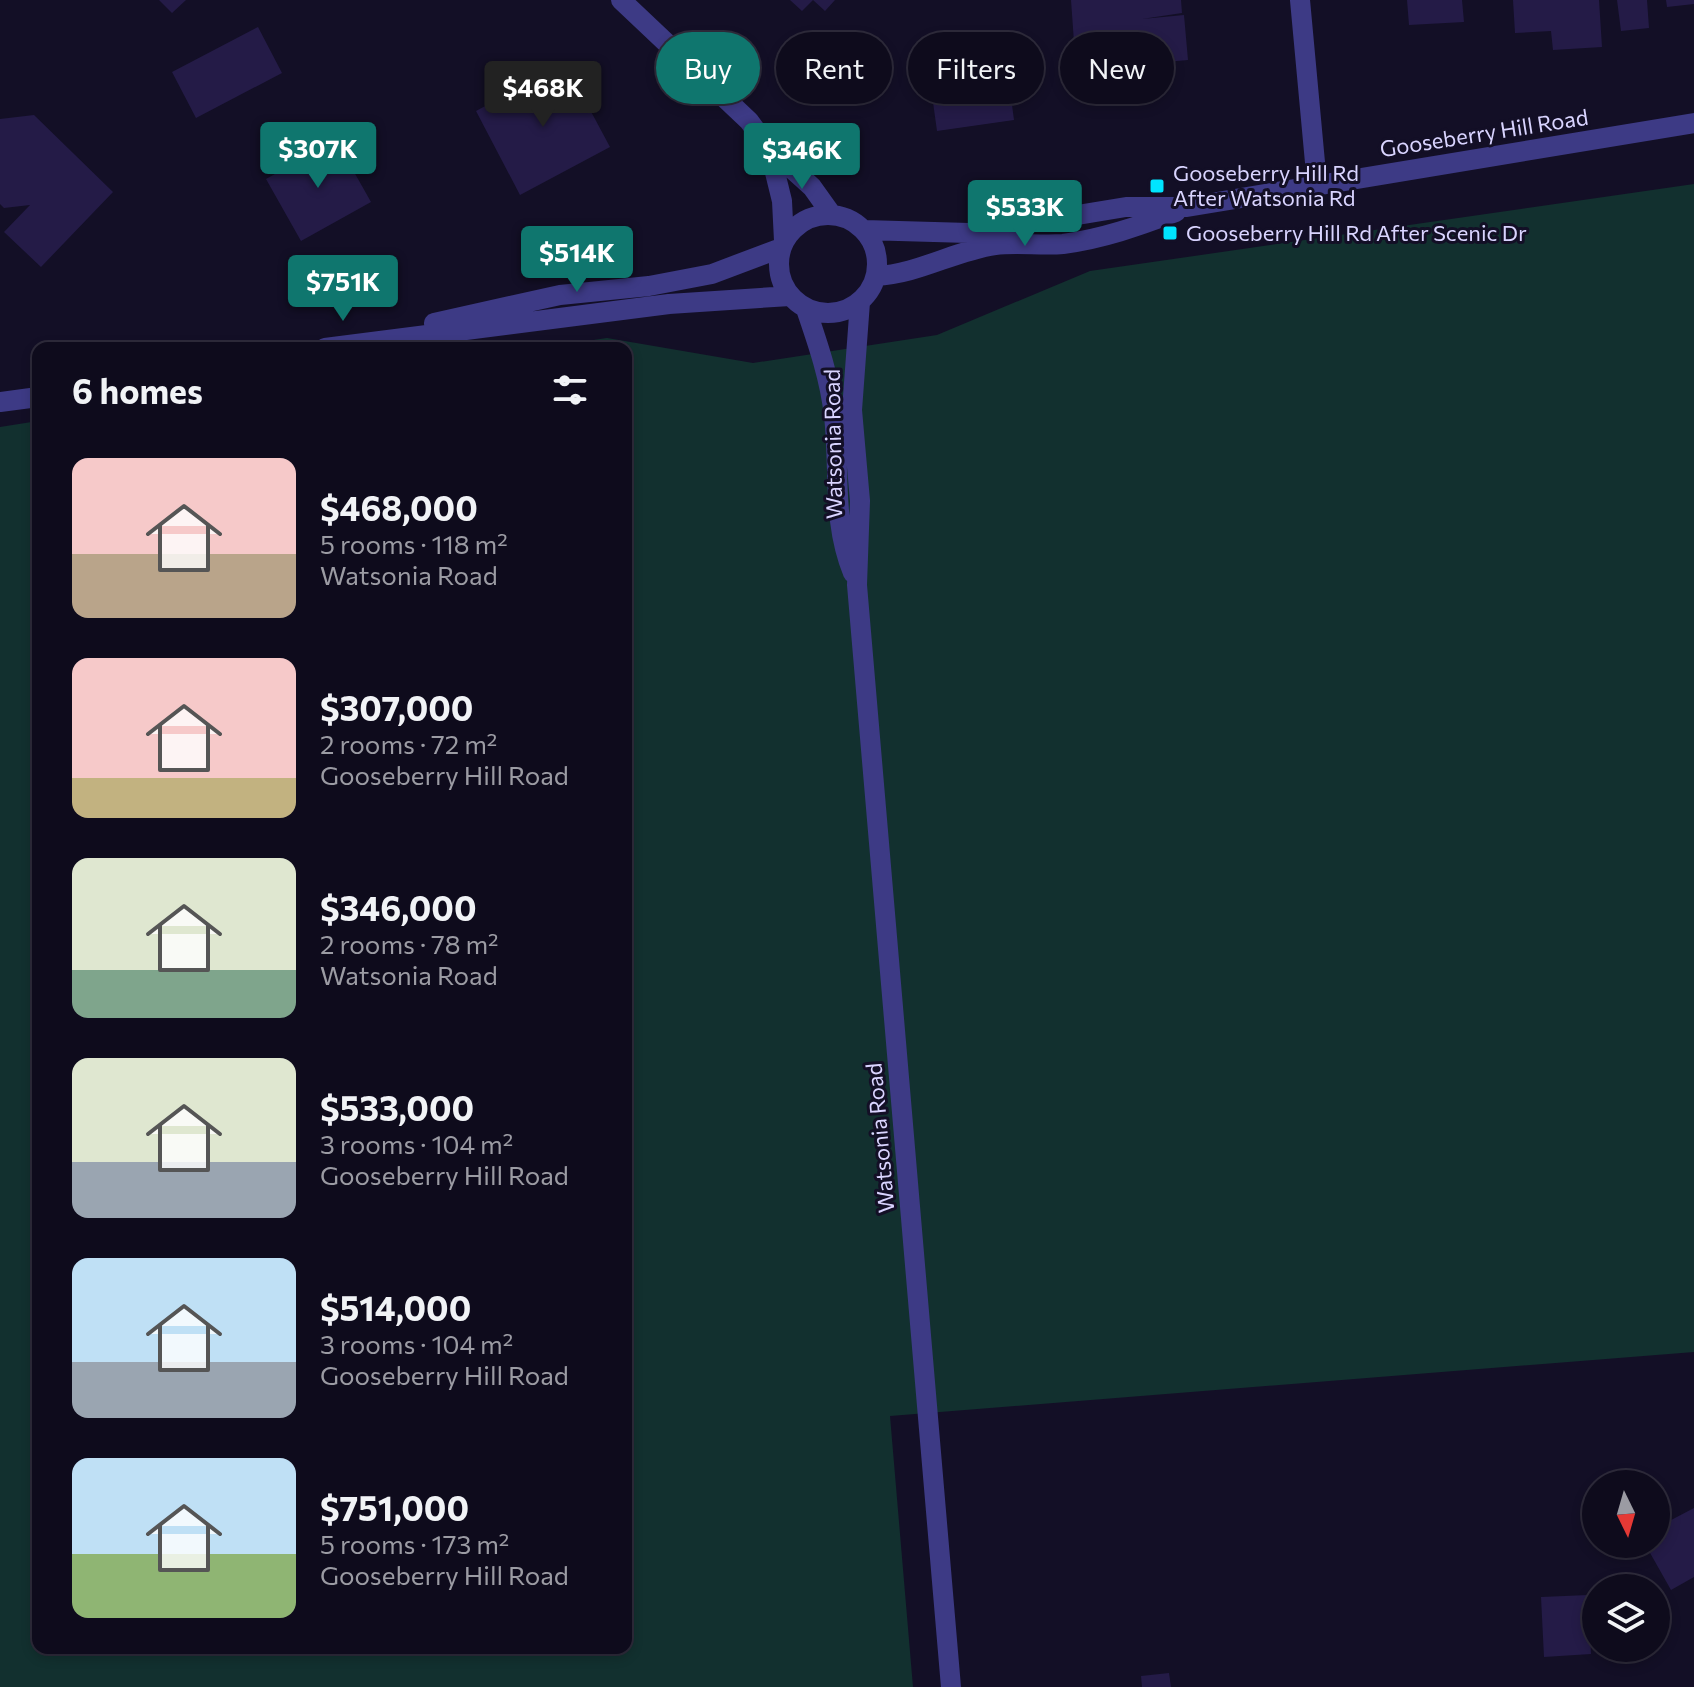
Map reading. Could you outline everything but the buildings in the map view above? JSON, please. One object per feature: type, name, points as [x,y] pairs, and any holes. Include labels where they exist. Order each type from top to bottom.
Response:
[{"type":"street","points":[[621,0],[749,121],[769,148],[812,187],[832,215]]},
{"type":"street","points":[[1300,0],[1317,184]]},
{"type":"street","name":"Gooseberry Hill Road","points":[[864,230],[969,233],[1126,207],[1187,207],[1694,123]]},
{"type":"street","points":[[769,148],[782,201],[779,274],[798,302]]},
{"type":"street","name":"Gooseberry Hill Road","points":[[876,276],[901,275],[944,257],[996,245],[1063,244],[1130,230],[1187,207]]},
{"type":"street","points":[[362,342],[669,304],[798,302],[834,314],[860,302],[876,276],[876,251],[864,230],[849,220],[832,215],[813,217],[796,226],[782,245],[712,274],[500,306],[368,341]]},
{"type":"street","name":"Watsonia Road","points":[[798,302],[830,385],[838,512],[845,554],[857,585]]},
{"type":"street","name":"Watsonia Road","points":[[860,302],[852,410],[860,501],[857,585],[951,1687]]},
{"type":"street","points":[[0,402],[32,398]]},
{"type":"green space","points":[[1694,184],[1694,1352],[890,1416],[913,1687],[0,1687],[0,427],[32,422],[32,1654],[632,1654],[632,342],[753,363],[937,335],[1090,271]]},
{"type":"green space","points":[[607,338],[630,342],[580,342]]},
{"type":"place","name":"Gooseberry Hill Rd After Watsonia Rd","points":[[1157,186]]},
{"type":"place","name":"Gooseberry Hill Rd After Scenic Dr","points":[[1170,233]]}]
